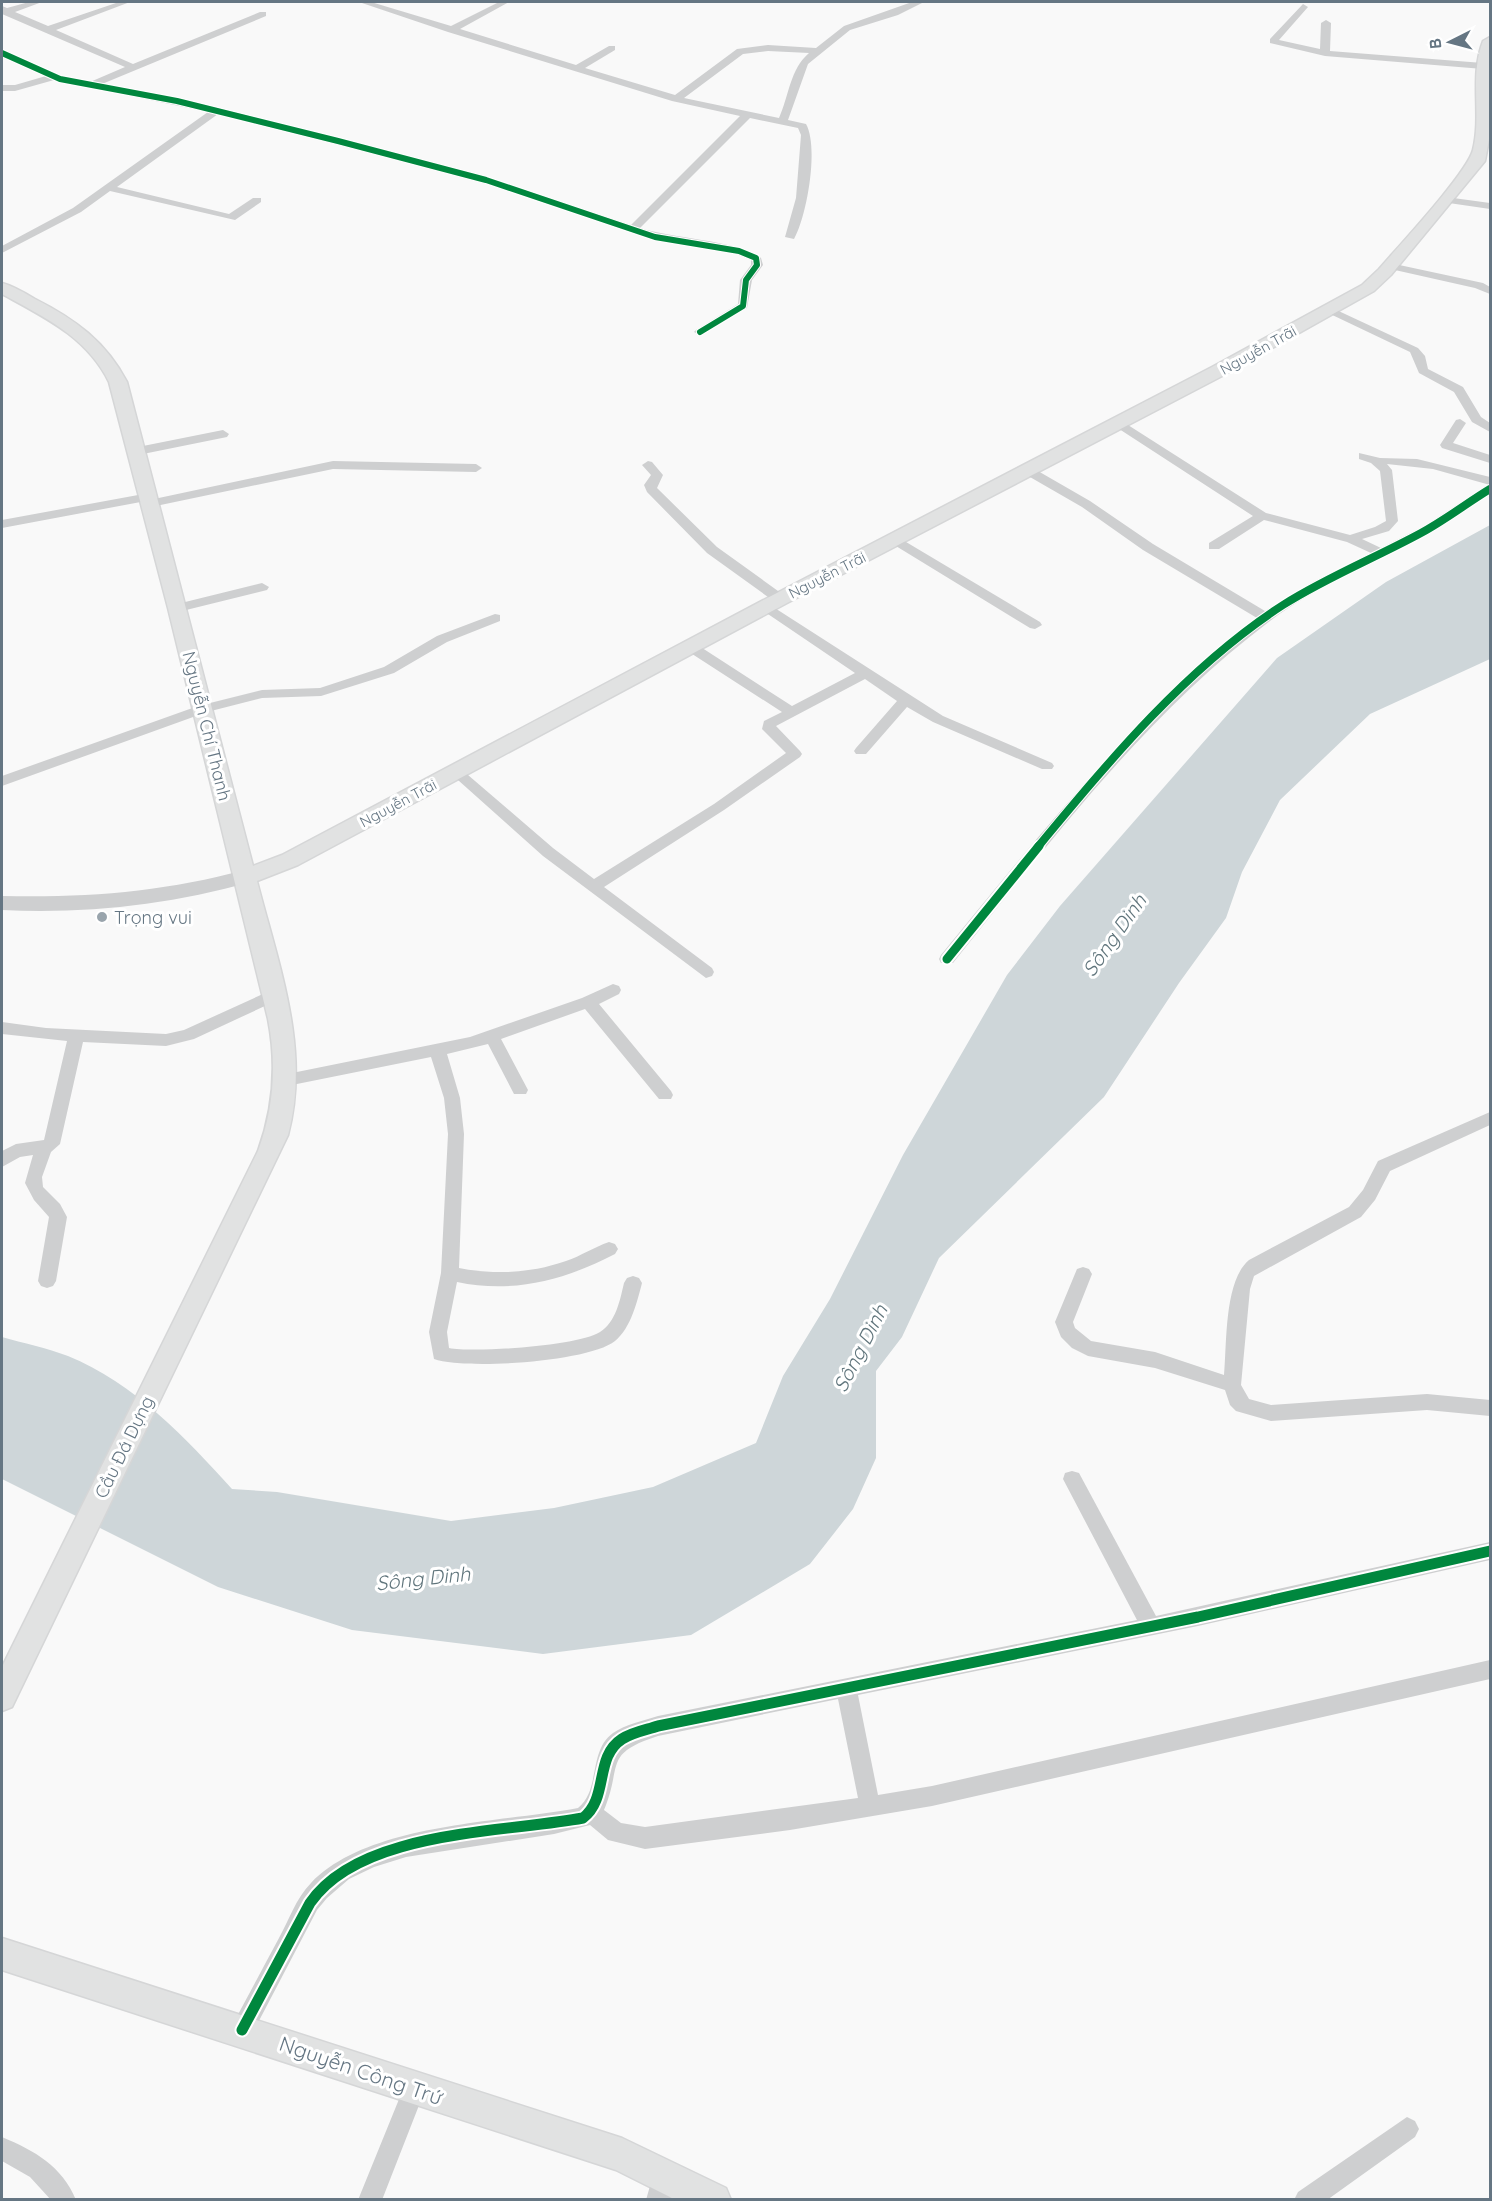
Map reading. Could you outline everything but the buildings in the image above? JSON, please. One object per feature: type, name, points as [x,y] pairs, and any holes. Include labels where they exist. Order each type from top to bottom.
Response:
[{"type":"main road","name":"Nguyễn Trãi","points":[[244,877],[290,860],[1368,288],[1390,266],[1477,161],[1486,131],[1483,66],[1491,41]]},
{"type":"main road","name":"Nguyễn Chí Thanh","points":[[2,288],[63,322],[98,349],[118,382],[178,608],[285,1039],[287,1080],[279,1128],[238,1216]]},
{"type":"main road","name":"Cầu Đá Dựng","points":[[6,1687],[238,1216]]},
{"type":"main road","name":"Nguyễn Công Trứ","points":[[2,1954],[242,2030],[414,2090],[578,2140],[661,2186],[714,2199]]},
{"type":"street","points":[[3,11],[37,2]]},
{"type":"street","points":[[49,29],[126,2]]},
{"type":"street","points":[[363,2],[676,99],[802,126],[806,135],[804,193],[800,213],[790,237]]},
{"type":"street","points":[[451,30],[505,2]]},
{"type":"street","points":[[782,122],[792,100],[800,68],[818,51],[847,28],[895,13],[919,2]]},
{"type":"street","points":[[1303,7],[1273,41],[1325,53],[1483,66]]},
{"type":"street","points":[[3,11],[49,29],[132,67]]},
{"type":"street","points":[[91,85],[263,14]]},
{"type":"street","points":[[1325,53],[1326,23]]},
{"type":"street","points":[[578,68],[612,48]]},
{"type":"street","points":[[676,99],[740,51],[768,48],[818,51]]},
{"type":"street","points":[[2,53],[54,76],[154,96],[486,180],[665,239],[738,251],[758,260],[746,279],[743,306],[700,332]]},
{"type":"street","points":[[2,88],[15,88],[54,76]]},
{"type":"street","points":[[2,250],[77,210],[216,111]]},
{"type":"street","points":[[633,229],[747,115]]},
{"type":"street","points":[[109,188],[231,218],[257,200]]},
{"type":"street","points":[[1446,200],[1491,206]]},
{"type":"street","points":[[1390,266],[1479,285],[1491,291]]},
{"type":"street","points":[[1330,310],[1414,350],[1419,356],[1423,371],[1459,390],[1476,419],[1491,428]]},
{"type":"street","points":[[1117,422],[1262,516],[1352,539],[1380,553]]},
{"type":"street","points":[[1460,423],[1446,445],[1491,459]]},
{"type":"street","points":[[138,451],[223,434]]},
{"type":"street","points":[[1352,539],[1362,532],[1386,527],[1392,521],[1386,470],[1378,462],[1363,456]]},
{"type":"street","points":[[1378,462],[1392,460],[1432,466],[1491,481]]},
{"type":"street","points":[[2,524],[150,500],[333,465],[476,468]]},
{"type":"street","points":[[648,465],[657,475],[650,485],[651,489],[712,550],[773,603],[905,700],[966,732],[1047,766]]},
{"type":"street","points":[[1027,470],[1086,504],[1148,547],[1266,617]]},
{"type":"street","points":[[947,959],[1097,777],[1196,677],[1266,617],[1321,581],[1413,538],[1491,489]]},
{"type":"street","points":[[1214,546],[1262,516]]},
{"type":"street","points":[[896,540],[1035,625]]},
{"type":"street","points":[[178,608],[262,586]]},
{"type":"street","points":[[2,781],[203,708],[262,694],[321,692],[389,670],[442,639],[495,618]]},
{"type":"street","points":[[691,647],[792,712]]},
{"type":"street","points":[[594,886],[719,807],[795,754],[792,748],[769,729],[770,724],[866,673]]},
{"type":"street","points":[[861,751],[905,700]]},
{"type":"street","points":[[456,772],[548,852],[706,972]]},
{"type":"street","name":"Nguyễn Trãi","points":[[2,903],[63,904],[149,900],[192,892],[244,877]]},
{"type":"street","points":[[287,1080],[492,1037],[588,1002],[613,990]]},
{"type":"street","points":[[2,1028],[154,1040],[177,1038],[274,995]]},
{"type":"street","points":[[588,1002],[665,1095]]},
{"type":"street","points":[[46,1281],[58,1217],[54,1208],[33,1192],[32,1184],[44,1148],[54,1140],[76,1035]]},
{"type":"street","points":[[492,1037],[520,1090]]},
{"type":"street","points":[[436,1049],[453,1098],[454,1113],[453,1234],[450,1273],[437,1343],[440,1354],[448,1358],[574,1348],[594,1343],[606,1338],[620,1322],[633,1283]]},
{"type":"street","points":[[1491,1118],[1384,1166],[1369,1195],[1355,1212],[1254,1265],[1247,1272],[1241,1289],[1232,1385],[1237,1399],[1243,1405],[1271,1413],[1427,1402],[1491,1408]]},
{"type":"street","points":[[2,1160],[14,1150],[44,1148]]},
{"type":"street","points":[[450,1273],[484,1281],[518,1280],[576,1267],[609,1249]]},
{"type":"street","points":[[1083,1274],[1064,1322],[1067,1332],[1078,1343],[1089,1348],[1155,1360],[1232,1385]]},
{"type":"street","points":[[1072,1479],[1151,1626]]},
{"type":"street","points":[[242,2030],[305,1909],[318,1890],[344,1868],[381,1855],[465,1834],[566,1822],[592,1813],[597,1803],[609,1753],[619,1742],[630,1735],[658,1726],[1151,1626],[1491,1551]]},
{"type":"street","points":[[592,1813],[616,1833],[645,1838],[735,1828],[870,1807],[1048,1770],[1491,1670]]},
{"type":"street","points":[[846,1688],[870,1807]]},
{"type":"street","points":[[370,2199],[414,2090]]},
{"type":"street","points":[[1306,2199],[1407,2129]]},
{"type":"street","points":[[2,2149],[41,2170],[54,2182],[64,2199]]},
{"type":"water","name":"Sông Dinh","points":[[1490,525],[1490,659],[1370,714],[1280,800],[1242,872],[1226,918],[1179,983],[1104,1097],[939,1258],[902,1337],[876,1371],[876,1458],[853,1509],[810,1564],[691,1635],[543,1654],[352,1630],[218,1587],[2,1479],[2,1337],[68,1356],[115,1381],[137,1396],[177,1432],[232,1489],[277,1492],[451,1521],[554,1508],[653,1487],[756,1443],[783,1376],[830,1299],[903,1155],[1007,975],[1060,906],[1277,658],[1386,582]]},
{"type":"cycle path","points":[[2,53],[60,79],[177,101],[338,141],[486,180],[655,237],[739,251],[756,258],[757,265],[746,280],[743,306],[700,332]]},
{"type":"cycle path","points":[[947,959],[1096,778],[1136,734],[1220,653],[1283,605],[1336,575],[1420,533],[1490,489]]},
{"type":"cycle path","points":[[242,2030],[310,1903],[319,1890],[342,1871],[371,1857],[406,1847],[443,1839],[583,1818],[592,1811],[597,1802],[611,1749],[623,1738],[633,1734],[658,1726],[1198,1617],[1490,1551]]},
{"type":"place","name":"Trọng vui","points":[[102,917]]}]
